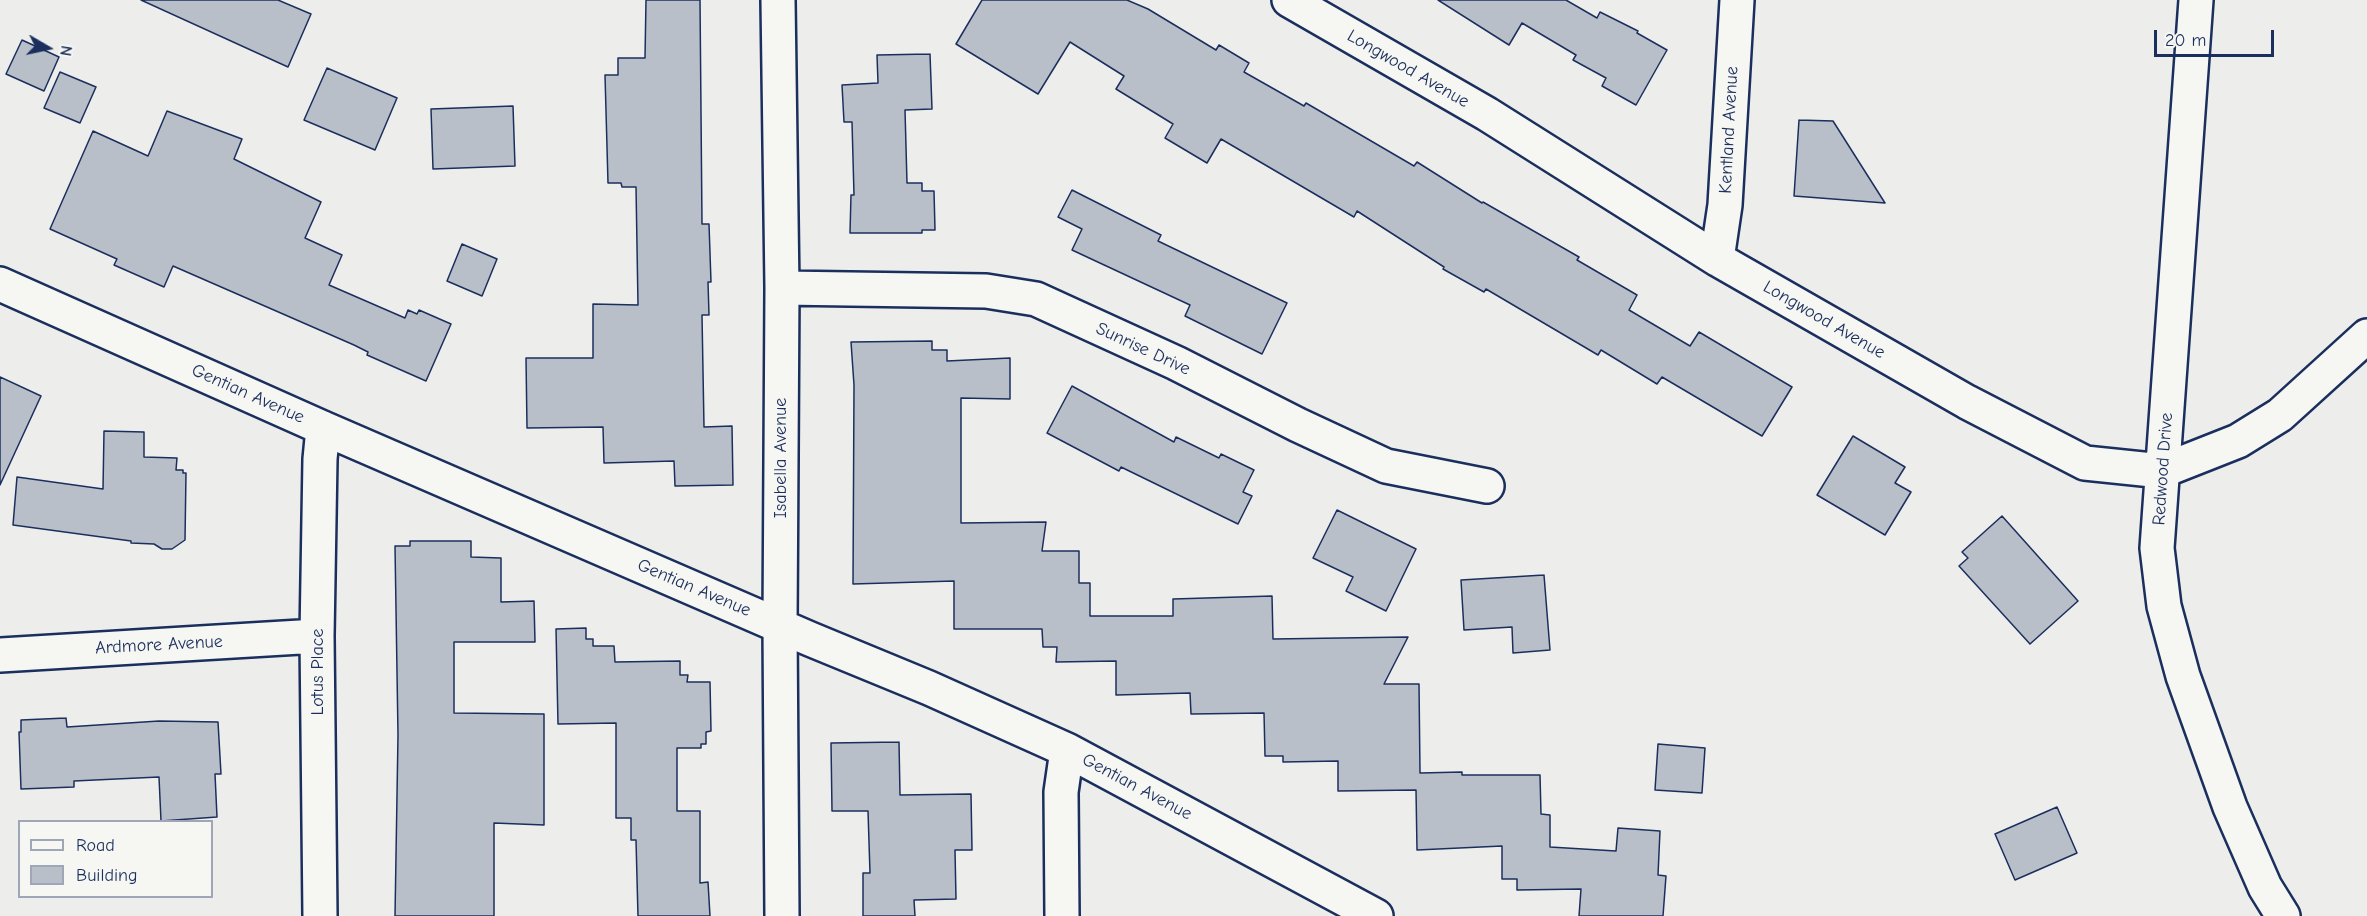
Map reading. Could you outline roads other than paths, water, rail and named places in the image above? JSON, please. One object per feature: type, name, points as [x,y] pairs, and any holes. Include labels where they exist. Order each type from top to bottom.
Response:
[{"type":"street","name":"Isabella Avenue","points":[[778,0],[782,288],[780,626],[782,916]]},
{"type":"street","name":"Longwood Avenue","points":[[1289,0],[1487,114],[1716,259],[1966,402],[2085,463],[2162,471],[2238,441],[2280,415],[2367,336]]},
{"type":"street","name":"Kentland Avenue","points":[[1716,259],[1725,205],[1737,0]]},
{"type":"street","name":"Redwood Drive","points":[[2196,0],[2157,548],[2164,606],[2183,676],[2230,807],[2265,887],[2283,916]]},
{"type":"street","name":"Gentian Avenue","points":[[0,284],[323,428],[929,688],[1067,750],[1376,916]]},
{"type":"street","name":"Sunrise Drive","points":[[782,288],[986,291],[1036,299],[1176,363],[1298,425],[1386,466],[1487,486]]},
{"type":"street","name":"Lotus Place","points":[[320,916],[317,636],[320,459],[323,428]]},
{"type":"street","name":"Ardmore Avenue","points":[[0,654],[317,636]]},
{"type":"street","points":[[1062,916],[1061,792],[1067,750]]}]
